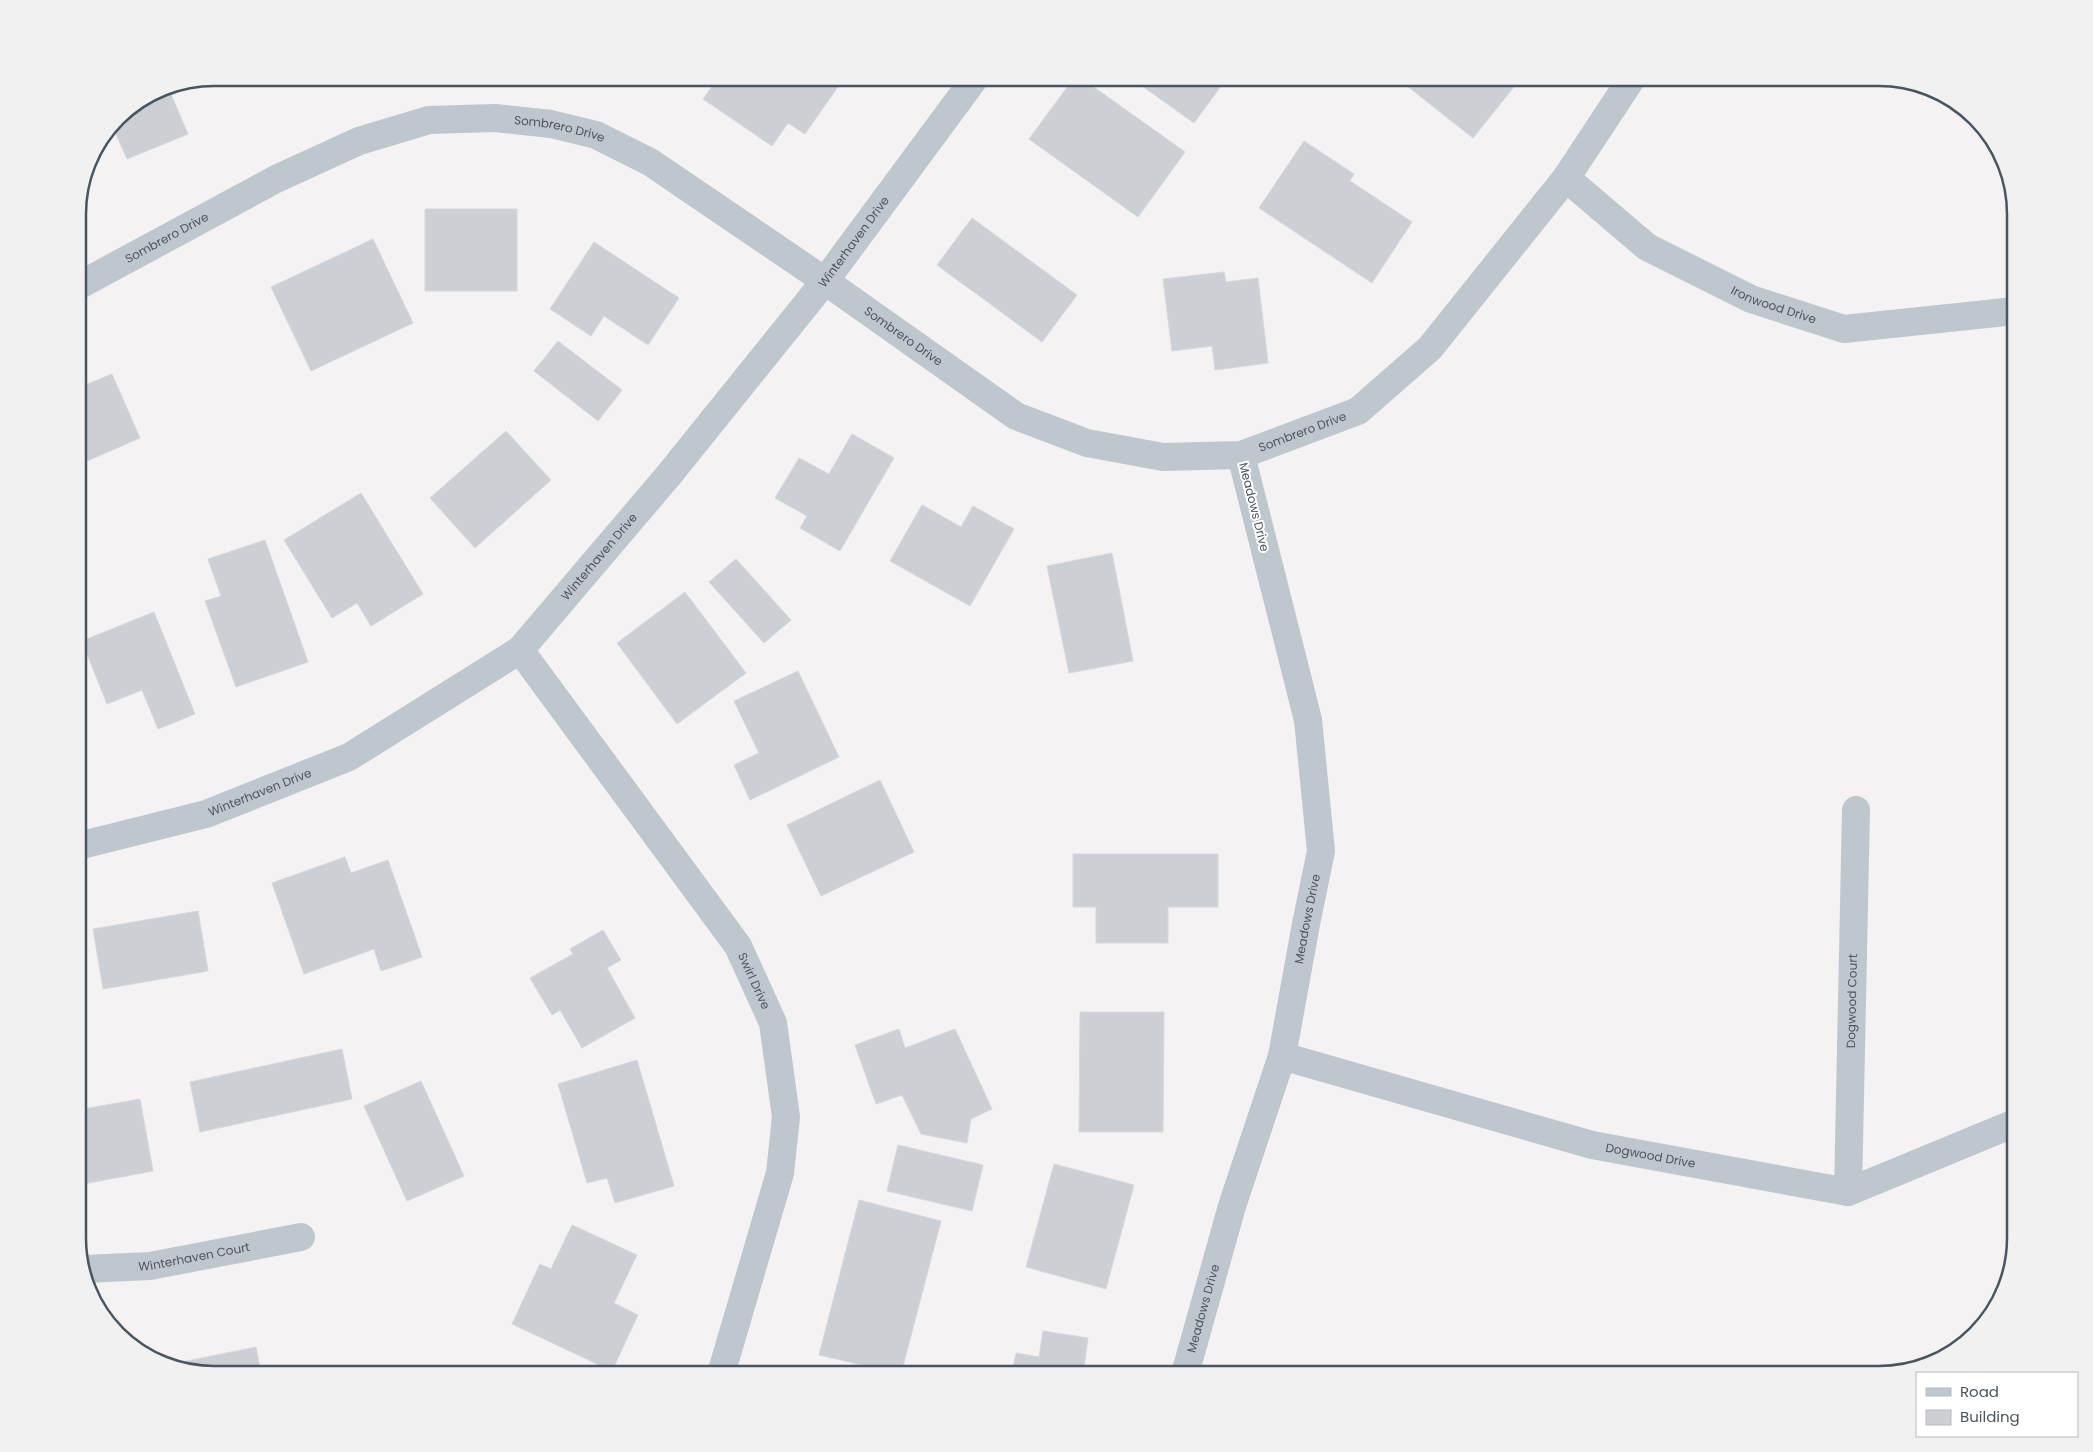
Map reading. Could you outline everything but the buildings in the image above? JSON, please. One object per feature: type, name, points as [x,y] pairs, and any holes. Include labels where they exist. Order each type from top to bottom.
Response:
[{"type":"street","name":"Winterhaven Drive","points":[[87,844],[206,814],[349,757],[520,650],[668,476],[824,281],[969,86]]},
{"type":"street","name":"Sombrero Drive","points":[[87,281],[276,179],[358,141],[429,120],[495,118],[551,124],[596,136],[650,162],[1016,416],[1087,443],[1163,457],[1241,455],[1358,411],[1430,348],[1566,178],[1627,86]]},
{"type":"street","name":"Ironwood Drive","points":[[1566,178],[1647,247],[1751,299],[1844,329],[2007,312]]},
{"type":"street","name":"Meadows Drive","points":[[1186,1366],[1232,1206],[1282,1056],[1321,851],[1308,720],[1241,455]]},
{"type":"street","name":"Swirl Drive","points":[[520,650],[738,946],[773,1023],[786,1117],[780,1173],[724,1366]]},
{"type":"street","name":"Dogwood Court","points":[[1848,1192],[1856,810]]},
{"type":"street","name":"Dogwood Drive","points":[[1282,1056],[1592,1145],[1848,1192]]},
{"type":"street","points":[[1848,1192],[2007,1127]]},
{"type":"street","name":"Winterhaven Court","points":[[90,1269],[150,1266],[301,1237]]}]
